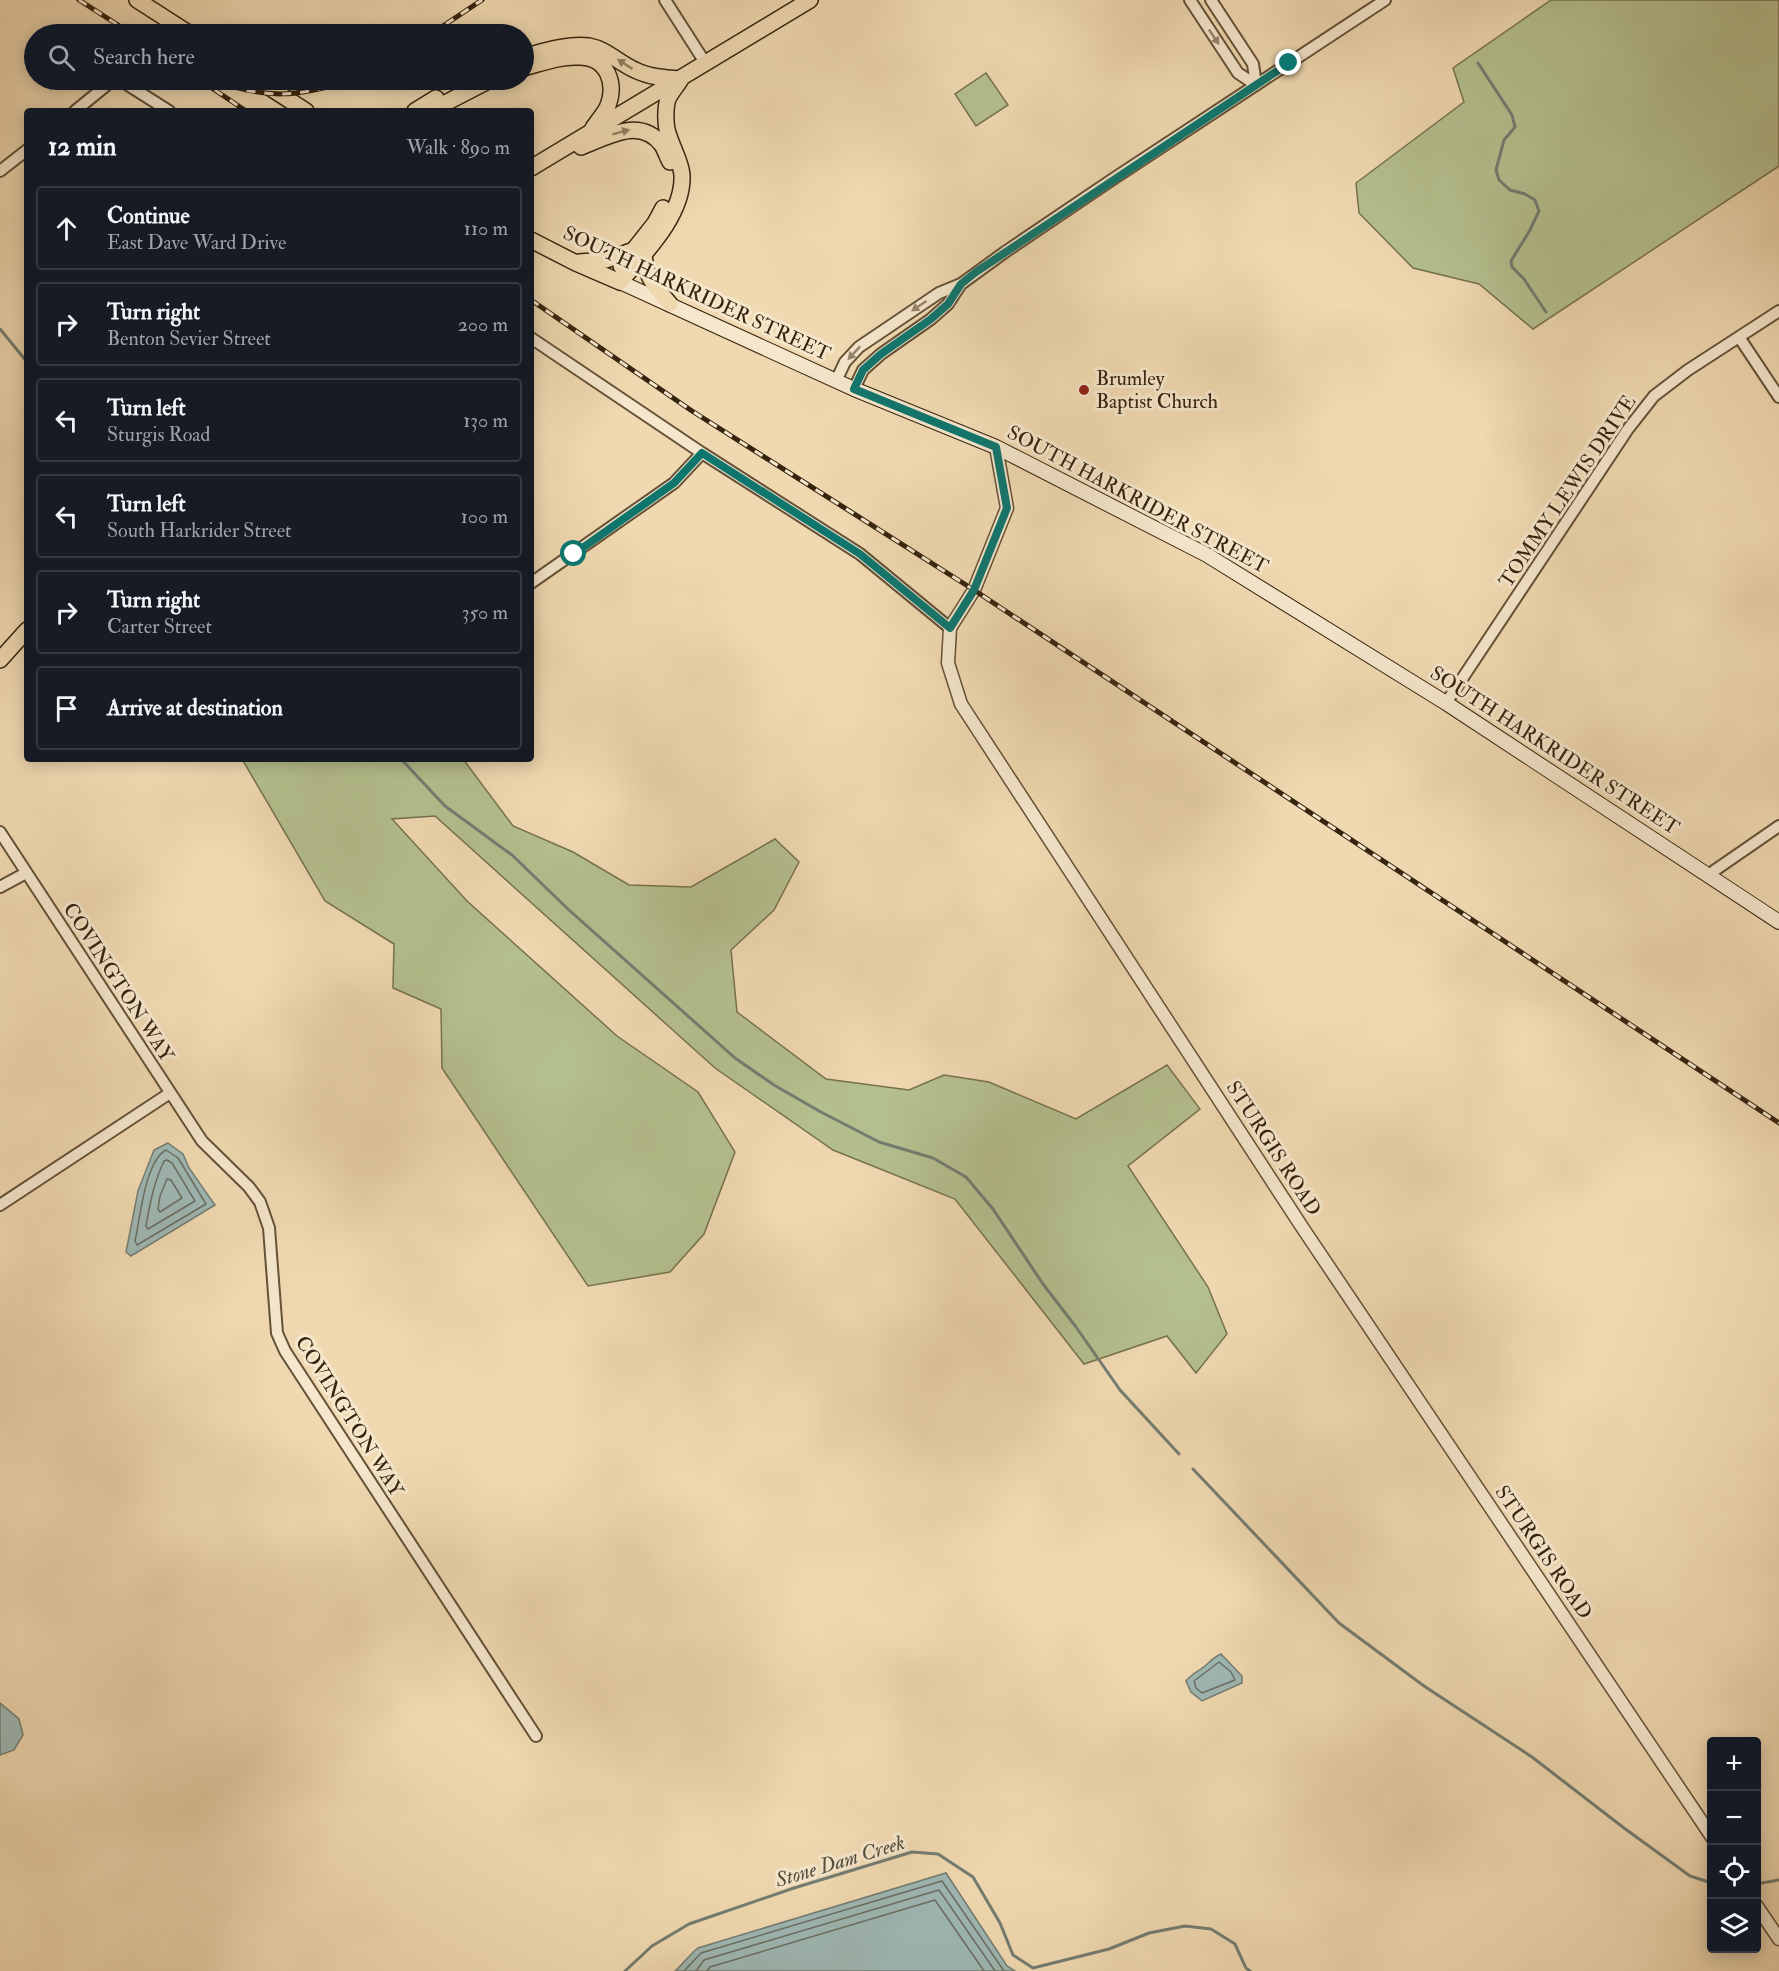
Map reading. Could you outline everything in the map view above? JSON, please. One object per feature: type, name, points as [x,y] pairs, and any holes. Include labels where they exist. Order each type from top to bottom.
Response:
[{"type":"main road","points":[[137,0],[174,24]]},
{"type":"main road","points":[[534,166],[810,0]]},
{"type":"main road","points":[[534,54],[553,48],[589,46],[651,76],[681,79]]},
{"type":"main road","points":[[534,65],[555,59],[580,57],[593,59],[605,66],[610,79],[611,95],[606,109],[589,134]]},
{"type":"main road","points":[[616,280],[639,252],[659,235],[671,216],[679,196],[682,175],[668,134],[667,122],[668,100],[681,79]]},
{"type":"main road","points":[[273,90],[301,108]]},
{"type":"main road","points":[[421,108],[451,90]]},
{"type":"main road","points":[[436,108],[471,90]]},
{"type":"main road","points":[[546,159],[621,131],[634,129],[649,133],[662,145],[670,162],[672,182],[667,202],[639,252],[606,260],[576,263]]},
{"type":"main road","name":"SOUTH HARKRIDER STREET","points":[[534,242],[576,263],[836,381],[996,447],[1207,555],[1446,703],[1779,922]]},
{"type":"main road","points":[[639,252],[648,276],[670,304]]},
{"type":"main road","points":[[0,660],[24,633]]},
{"type":"street","points":[[665,0],[705,64]]},
{"type":"street","points":[[1190,0],[1238,73],[1256,85]]},
{"type":"street","points":[[1211,0],[1253,64],[1256,85]]},
{"type":"street","points":[[836,381],[845,362],[859,347],[939,293],[961,284],[1063,212],[1385,0]]},
{"type":"street","points":[[79,108],[101,90]]},
{"type":"street","points":[[136,90],[164,108]]},
{"type":"street","points":[[0,171],[24,152]]},
{"type":"street","points":[[854,389],[863,370],[881,354],[931,319],[948,304],[961,284]]},
{"type":"street","name":"TOMMY LEWIS DRIVE","points":[[1446,703],[1628,429],[1654,396],[1688,370],[1779,311]]},
{"type":"street","points":[[1739,337],[1779,398]]},
{"type":"street","points":[[534,340],[702,453],[860,554],[950,628]]},
{"type":"street","name":"STURGIS ROAD","points":[[996,447],[1007,508],[974,590],[950,628],[948,663],[961,704],[1302,1227],[1707,1830]]},
{"type":"street","points":[[534,581],[674,483],[702,453]]},
{"type":"street","points":[[1708,875],[1779,826]]},
{"type":"street","name":"COVINGTON WAY","points":[[0,832],[202,1141],[249,1186],[260,1202],[269,1228],[277,1333],[285,1351],[536,1736]]},
{"type":"street","points":[[0,887],[26,873]]},
{"type":"street","points":[[0,1205],[170,1093]]},
{"type":"street","points":[[1761,1912],[1779,1939]]},
{"type":"green space","points":[[1551,0],[1779,0],[1779,166],[1533,329],[1479,284],[1413,268],[1359,213],[1356,183],[1464,102],[1453,68]]},
{"type":"green space","points":[[986,73],[1008,105],[976,126],[955,94]]},
{"type":"green space","points":[[244,762],[465,762],[513,826],[573,852],[629,885],[691,887],[775,839],[799,862],[774,910],[731,950],[737,1012],[826,1079],[909,1090],[944,1075],[989,1082],[1076,1119],[1167,1065],[1200,1109],[1128,1166],[1208,1287],[1227,1334],[1196,1373],[1167,1336],[1084,1364],[955,1199],[833,1150],[715,1068],[435,816],[392,819],[467,901],[617,1036],[698,1092],[735,1152],[704,1234],[670,1272],[588,1286],[442,1068],[441,1009],[393,988],[394,944],[325,901]]},
{"type":"water","points":[[168,1143],[183,1154],[189,1168],[215,1205],[131,1256],[126,1252],[138,1191],[154,1150]]},
{"type":"water","points":[[1221,1654],[1242,1676],[1242,1683],[1202,1701],[1191,1692],[1186,1681]]},
{"type":"water","points":[[0,1703],[19,1719],[23,1735],[14,1750],[0,1755]]},
{"type":"water","points":[[946,1873],[1007,1966],[1015,1971],[675,1971],[698,1948]]},
{"type":"waterway","points":[[1478,63],[1512,115],[1515,127],[1504,140],[1496,170],[1499,180],[1510,190],[1525,194],[1535,200],[1539,211],[1511,261],[1512,267],[1524,279],[1546,312]]},
{"type":"waterway","points":[[0,329],[24,358]]},
{"type":"waterway","points":[[404,762],[445,806],[512,855],[569,910],[735,1058],[774,1085],[879,1142],[933,1158],[966,1177],[993,1209],[1043,1284],[1120,1390],[1179,1454]]},
{"type":"waterway","points":[[1193,1469],[1339,1623],[1424,1686],[1532,1757],[1690,1876],[1707,1881]]},
{"type":"waterway","name":"Stone Dam Creek","points":[[625,1971],[652,1946],[689,1924],[794,1888],[912,1852],[938,1854],[973,1877],[1000,1923],[1013,1955],[1033,1968],[1109,1949],[1149,1933],[1185,1926],[1211,1929],[1235,1944],[1246,1968],[1250,1971]]},
{"type":"waterway","points":[[1761,1883],[1779,1880]]},
{"type":"railway","points":[[79,0],[116,24]]},
{"type":"railway","points":[[446,24],[482,0]]},
{"type":"railway","points":[[215,90],[242,108]]},
{"type":"railway","points":[[246,90],[282,94],[315,90]]},
{"type":"railway","points":[[534,302],[692,411],[974,590],[1779,1123]]},
{"type":"place","name":"Brumley Baptist Church","points":[[1084,390]]},
{"type":"route","points":[[574,554],[654,499],[688,470],[702,453],[860,554],[950,628],[974,590],[1007,508],[996,447],[854,389],[863,370],[881,354],[931,319],[948,304],[961,284],[976,272],[1289,63]]}]
